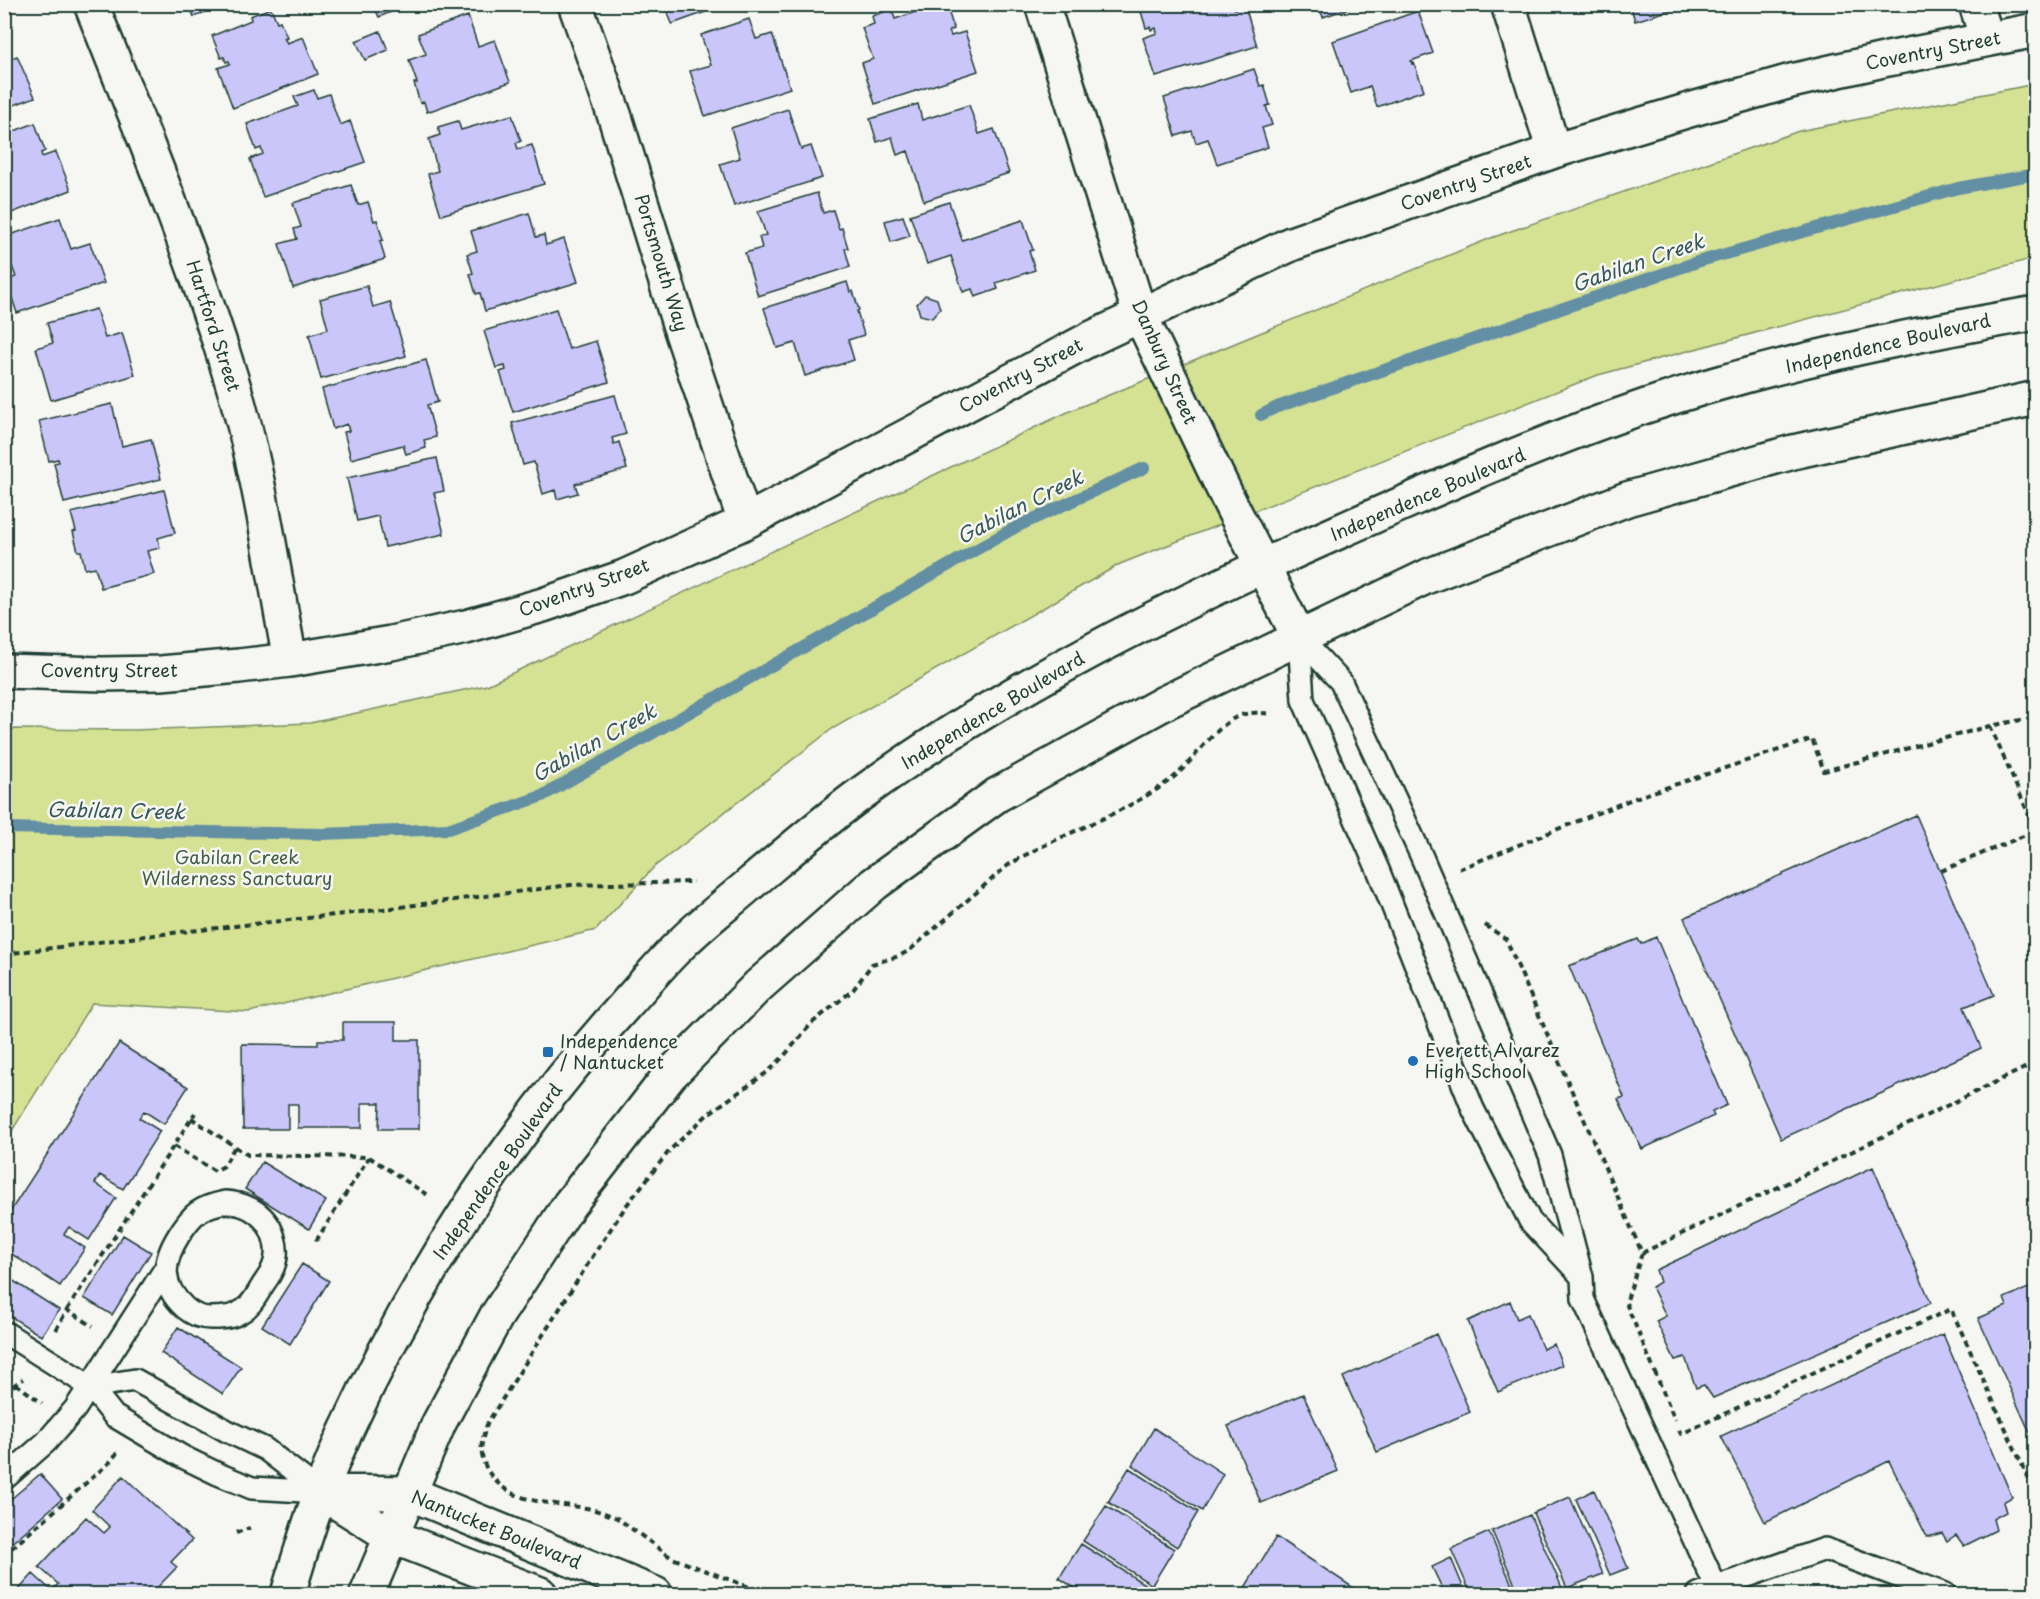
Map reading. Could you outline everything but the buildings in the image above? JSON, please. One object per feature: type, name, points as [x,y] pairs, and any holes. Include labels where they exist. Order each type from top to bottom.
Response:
[{"type":"street","name":"Hartford Street","points":[[91,4],[184,238],[231,377],[263,515],[290,660]]},
{"type":"street","name":"Portsmouth Way","points":[[575,4],[615,117],[679,324],[745,522]]},
{"type":"street","name":"Danbury Street","points":[[1042,4],[1140,315],[1261,566],[1299,637]]},
{"type":"street","points":[[1508,4],[1554,152]]},
{"type":"street","points":[[1976,4],[1987,39]]},
{"type":"street","name":"Coventry Street","points":[[4,670],[92,674],[161,673],[290,660],[391,643],[466,627],[543,605],[624,577],[745,522],[1088,340],[1291,244],[1554,152],[1791,81],[2036,30]]},
{"type":"street","name":"Independence Boulevard","points":[[288,1594],[321,1492],[344,1435],[365,1392],[422,1284],[458,1223],[533,1116],[599,1034],[682,942],[784,855],[864,791],[962,726],[1121,636],[1261,566],[1416,498],[1647,406],[1830,356],[1944,329],[2036,313]]},
{"type":"street","points":[[367,1594],[439,1423],[496,1317],[569,1205],[670,1075],[758,986],[874,884],[997,795],[1166,702],[1428,576],[1627,499],[1793,452],[2036,398]]},
{"type":"street","points":[[321,1492],[391,1536],[540,1594]]},
{"type":"street","name":"Nantucket Boulevard","points":[[321,1492],[410,1493],[655,1594]]},
{"type":"lane","points":[[1299,637],[1304,700],[1379,872],[1473,1109],[1530,1221],[1582,1277]]},
{"type":"lane","points":[[1299,637],[1341,682],[1420,855],[1550,1155],[1582,1277],[1584,1299],[1707,1591],[1825,1549],[1945,1594]]},
{"type":"lane","points":[[4,1479],[64,1424],[91,1387],[165,1269],[168,1252],[189,1220],[199,1210],[225,1202],[239,1203],[252,1209],[267,1223],[275,1242],[276,1255],[272,1271],[251,1304],[237,1314],[221,1318],[204,1318],[189,1311],[176,1300],[168,1286],[165,1269]]},
{"type":"lane","points":[[4,1332],[91,1387],[114,1416],[183,1458],[252,1488],[321,1492]]},
{"type":"lane","points":[[91,1387],[135,1380],[265,1449],[321,1492]]},
{"type":"path","points":[[768,1594],[672,1558],[648,1543],[617,1518],[607,1514],[583,1507],[555,1505],[527,1499],[507,1490],[493,1478],[480,1452],[482,1437],[488,1422],[609,1231],[653,1170],[689,1130],[769,1071],[812,1023],[852,990],[872,964],[899,956],[909,950],[1007,866],[1034,850],[1156,790],[1190,762],[1209,740],[1231,721],[1244,714],[1272,714]]},
{"type":"path","points":[[1461,879],[1458,870],[1635,798],[1812,739],[1824,771],[1990,726],[2036,717]]},
{"type":"path","points":[[1941,871],[2035,831],[1990,726]]},
{"type":"path","points":[[4,954],[570,885],[693,882]]},
{"type":"path","points":[[1482,923],[1506,939],[1642,1253],[1626,1303],[1681,1434],[1951,1309],[2036,1495]]},
{"type":"path","points":[[1642,1253],[2031,1065],[2036,1075]]},
{"type":"path","points":[[54,1333],[195,1113]]},
{"type":"path","points":[[192,1118],[248,1155],[369,1157],[429,1196]]},
{"type":"path","points":[[174,1146],[215,1171],[224,1166],[235,1146]]},
{"type":"path","points":[[316,1241],[369,1157]]},
{"type":"path","points":[[67,1311],[98,1329]]},
{"type":"path","points":[[4,1392],[29,1375]]},
{"type":"path","points":[[16,1384],[46,1405]]},
{"type":"path","points":[[4,1555],[110,1462],[115,1454]]},
{"type":"path","points":[[478,1470],[484,1464]]},
{"type":"path","points":[[236,1533],[250,1528]]},
{"type":"green space","name":"Gabilan Creek Wilderness Sanctuary","points":[[2035,84],[2035,258],[1598,375],[1120,564],[832,729],[654,867],[596,930],[249,1012],[92,1003],[5,1142],[5,729],[135,730],[310,723],[487,685],[1070,411],[1491,238],[1799,131]]},
{"type":"waterway","name":"Gabilan Creek","points":[[1261,415],[1277,407],[1697,262],[1958,188],[2036,174]]},
{"type":"waterway","name":"Gabilan Creek","points":[[4,828],[322,834],[448,829],[542,796],[1016,527],[1144,468]]},
{"type":"place","name":"Independence / Nantucket","points":[[548,1052]]},
{"type":"place","name":"Everett Alvarez High School","points":[[1413,1061]]}]
